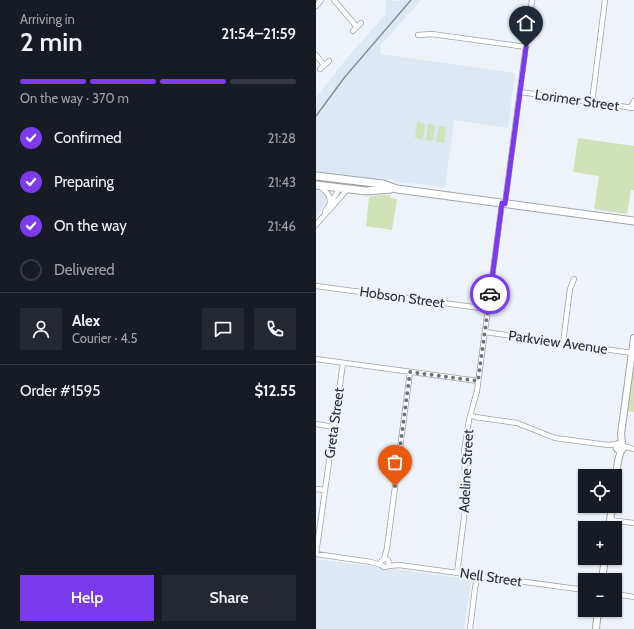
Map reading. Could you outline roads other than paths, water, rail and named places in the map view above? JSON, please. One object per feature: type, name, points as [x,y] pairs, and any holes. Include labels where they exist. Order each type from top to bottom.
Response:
[{"type":"main road","points":[[316,176],[383,184],[397,188],[634,222]]},
{"type":"main road","points":[[344,188],[348,180]]},
{"type":"main road","points":[[318,185],[366,191],[397,188]]},
{"type":"street","points":[[316,6],[321,0]]},
{"type":"street","points":[[334,0],[357,27]]},
{"type":"street","name":"Adeline Street","points":[[457,573],[466,502],[464,451],[468,423],[476,395],[532,0]]},
{"type":"street","points":[[592,102],[605,0]]},
{"type":"street","points":[[353,31],[361,23]]},
{"type":"street","points":[[418,35],[432,34],[526,47]]},
{"type":"street","points":[[316,55],[322,67],[329,61]]},
{"type":"street","name":"Lorimer Street","points":[[520,92],[632,108]]},
{"type":"street","points":[[632,108],[634,101]]},
{"type":"street","points":[[318,185],[328,194],[330,202]]},
{"type":"street","points":[[324,215],[330,202],[344,188]]},
{"type":"street","points":[[316,225],[334,205],[344,188]]},
{"type":"street","points":[[563,343],[570,288],[574,280]]},
{"type":"street","name":"Hobson Street","points":[[316,286],[488,309]]},
{"type":"street","name":"Parkview Avenue","points":[[485,332],[632,353]]},
{"type":"street","points":[[617,469],[634,338]]},
{"type":"street","points":[[316,359],[478,381]]},
{"type":"street","name":"Greta Street","points":[[316,554],[343,363]]},
{"type":"street","points":[[385,562],[410,372]]},
{"type":"street","points":[[470,415],[517,423],[555,438],[634,449]]},
{"type":"street","points":[[316,424],[334,427]]},
{"type":"street","points":[[316,489],[325,490]]},
{"type":"street","points":[[611,513],[610,520],[634,523]]},
{"type":"street","name":"Nell Street","points":[[316,554],[370,562],[385,562],[578,589]]},
{"type":"street","points":[[470,629],[477,576]]},
{"type":"street","points":[[622,595],[634,597]]},
{"type":"street","points":[[596,629],[597,617]]},
{"type":"railway","points":[[316,116],[344,78],[411,0]]}]
